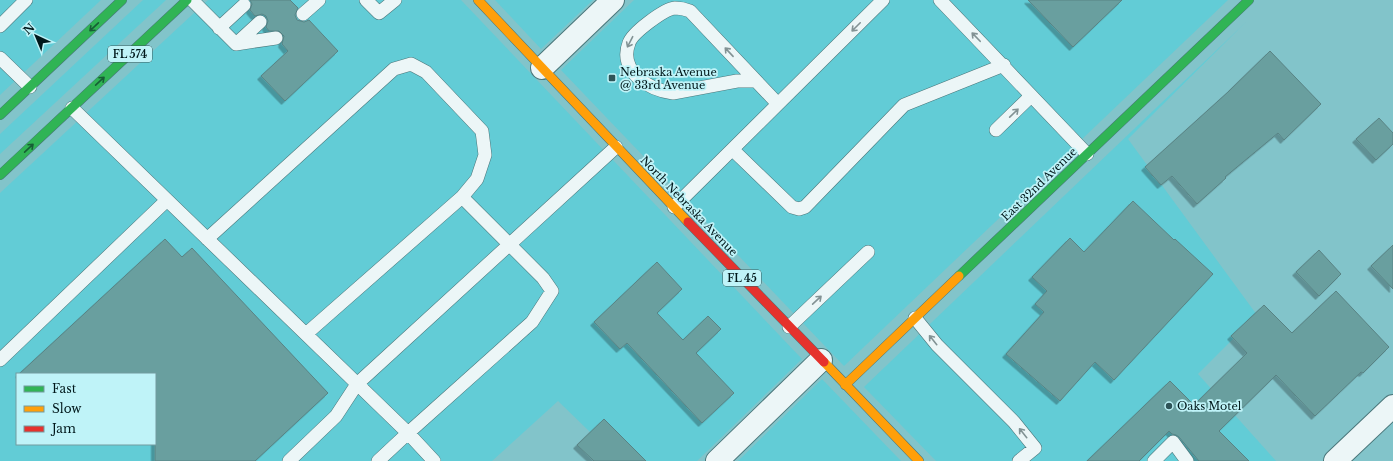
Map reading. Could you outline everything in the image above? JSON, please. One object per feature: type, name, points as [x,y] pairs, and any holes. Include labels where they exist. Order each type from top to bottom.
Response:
[{"type":"main road","points":[[0,115],[122,0]]},
{"type":"main road","name":"FL 574","points":[[0,175],[187,0]]},
{"type":"main road","name":"North Nebraska Avenue","points":[[478,0],[616,147],[919,461]]},
{"type":"main road","name":"East 32nd Avenue","points":[[845,385],[1249,0]]},
{"type":"street","points":[[542,68],[613,0]]},
{"type":"street","points":[[717,461],[821,360]]},
{"type":"street","points":[[1335,461],[1393,406]]},
{"type":"lane","points":[[0,26],[26,0]]},
{"type":"lane","points":[[192,0],[236,44]]},
{"type":"lane","points":[[303,14],[318,0]]},
{"type":"lane","points":[[366,0],[379,13],[395,0]]},
{"type":"lane","points":[[674,207],[884,0]]},
{"type":"lane","points":[[940,0],[1088,154]]},
{"type":"lane","points":[[220,28],[244,5]]},
{"type":"lane","points":[[756,81],[737,81],[678,92],[665,92],[648,86],[634,74],[626,59],[626,50],[629,41],[634,35],[660,14],[671,9],[683,8],[690,11],[778,104]]},
{"type":"lane","points":[[236,44],[260,22]]},
{"type":"lane","points":[[236,44],[276,38]]},
{"type":"lane","points":[[0,58],[30,87]]},
{"type":"lane","points":[[207,239],[394,69],[411,64],[426,72],[482,131],[485,155],[477,179],[462,196],[306,334]]},
{"type":"lane","points":[[733,150],[792,207],[799,209],[804,207],[904,105],[1004,65]]},
{"type":"lane","points":[[996,130],[1031,96]]},
{"type":"lane","points":[[72,108],[408,433],[434,461]]},
{"type":"lane","points":[[289,461],[336,416],[357,384],[616,147]]},
{"type":"lane","points":[[378,461],[532,322],[552,291],[543,278],[462,196]]},
{"type":"lane","points":[[0,360],[167,200]]},
{"type":"lane","points":[[789,327],[868,252]]},
{"type":"lane","points":[[915,318],[937,344],[1014,422],[1035,448],[1019,461]]},
{"type":"lane","points":[[1154,461],[1173,442],[1187,461]]},
{"type":"shaded area","points":[[0,0],[101,0],[0,95]]},
{"type":"shaded area","points":[[143,0],[166,0],[0,154],[0,134]]},
{"type":"shaded area","points":[[208,0],[461,0],[802,359],[697,461],[620,461],[558,401],[492,461],[0,461],[0,193]]},
{"type":"shaded area","points":[[495,0],[593,0],[541,49]]},
{"type":"shaded area","points":[[634,0],[1228,0],[844,366],[561,70]]},
{"type":"shaded area","points":[[1246,22],[1128,139],[1257,315],[1198,374],[1276,461],[936,461],[864,387]]},
{"type":"shaded area","points":[[822,379],[901,461],[738,461]]},
{"type":"building","points":[[250,0],[290,0],[298,8],[295,15],[297,20],[304,22],[309,20],[338,51],[285,101],[261,76],[288,51],[282,44],[284,36],[279,31],[269,31],[266,27],[268,21],[266,16],[262,14],[255,16],[250,10],[252,4]]},
{"type":"building","points":[[1028,0],[1122,0],[1073,47]]},
{"type":"building","points":[[1270,51],[1321,104],[1284,140],[1278,133],[1225,177],[1226,178],[1197,204],[1172,176],[1161,185],[1145,167],[1228,92]]},
{"type":"building","points":[[1379,118],[1393,133],[1393,144],[1376,160],[1356,139]]},
{"type":"building","points":[[1133,201],[1213,274],[1114,380],[1095,362],[1060,401],[1006,354],[1044,312],[1035,304],[1047,291],[1032,277],[1070,238],[1084,252]]},
{"type":"building","points":[[165,239],[182,257],[192,248],[328,393],[255,461],[155,461],[156,373],[20,373]]},
{"type":"building","points":[[1393,245],[1393,289],[1371,266]]},
{"type":"building","points":[[1319,250],[1341,274],[1319,296],[1296,272]]},
{"type":"building","points":[[657,262],[682,289],[657,313],[683,340],[708,316],[721,329],[696,353],[734,393],[702,423],[627,343],[620,349],[594,322]]},
{"type":"building","points":[[1336,291],[1389,347],[1363,373],[1361,372],[1315,416],[1276,375],[1219,431],[1249,461],[1199,461],[1179,437],[1169,431],[1139,461],[1087,461],[1170,381],[1194,405],[1247,353],[1231,336],[1264,305],[1292,333]]},
{"type":"building","points":[[604,419],[646,461],[594,461],[577,445]]},
{"type":"traffic: fast","points":[[0,115],[122,0]]},
{"type":"traffic: fast","points":[[0,175],[187,0]]},
{"type":"traffic: fast","points":[[959,276],[1249,0]]},
{"type":"traffic: slow","points":[[478,0],[688,222]]},
{"type":"traffic: slow","points":[[845,385],[959,276]]},
{"type":"traffic: slow","points":[[824,362],[919,461]]},
{"type":"traffic: jam","points":[[688,222],[824,362]]},
{"type":"place","name":"Nebraska Avenue @ 33rd Avenue","points":[[612,78]]},
{"type":"place","name":"Oaks Motel","points":[[1169,406]]}]
